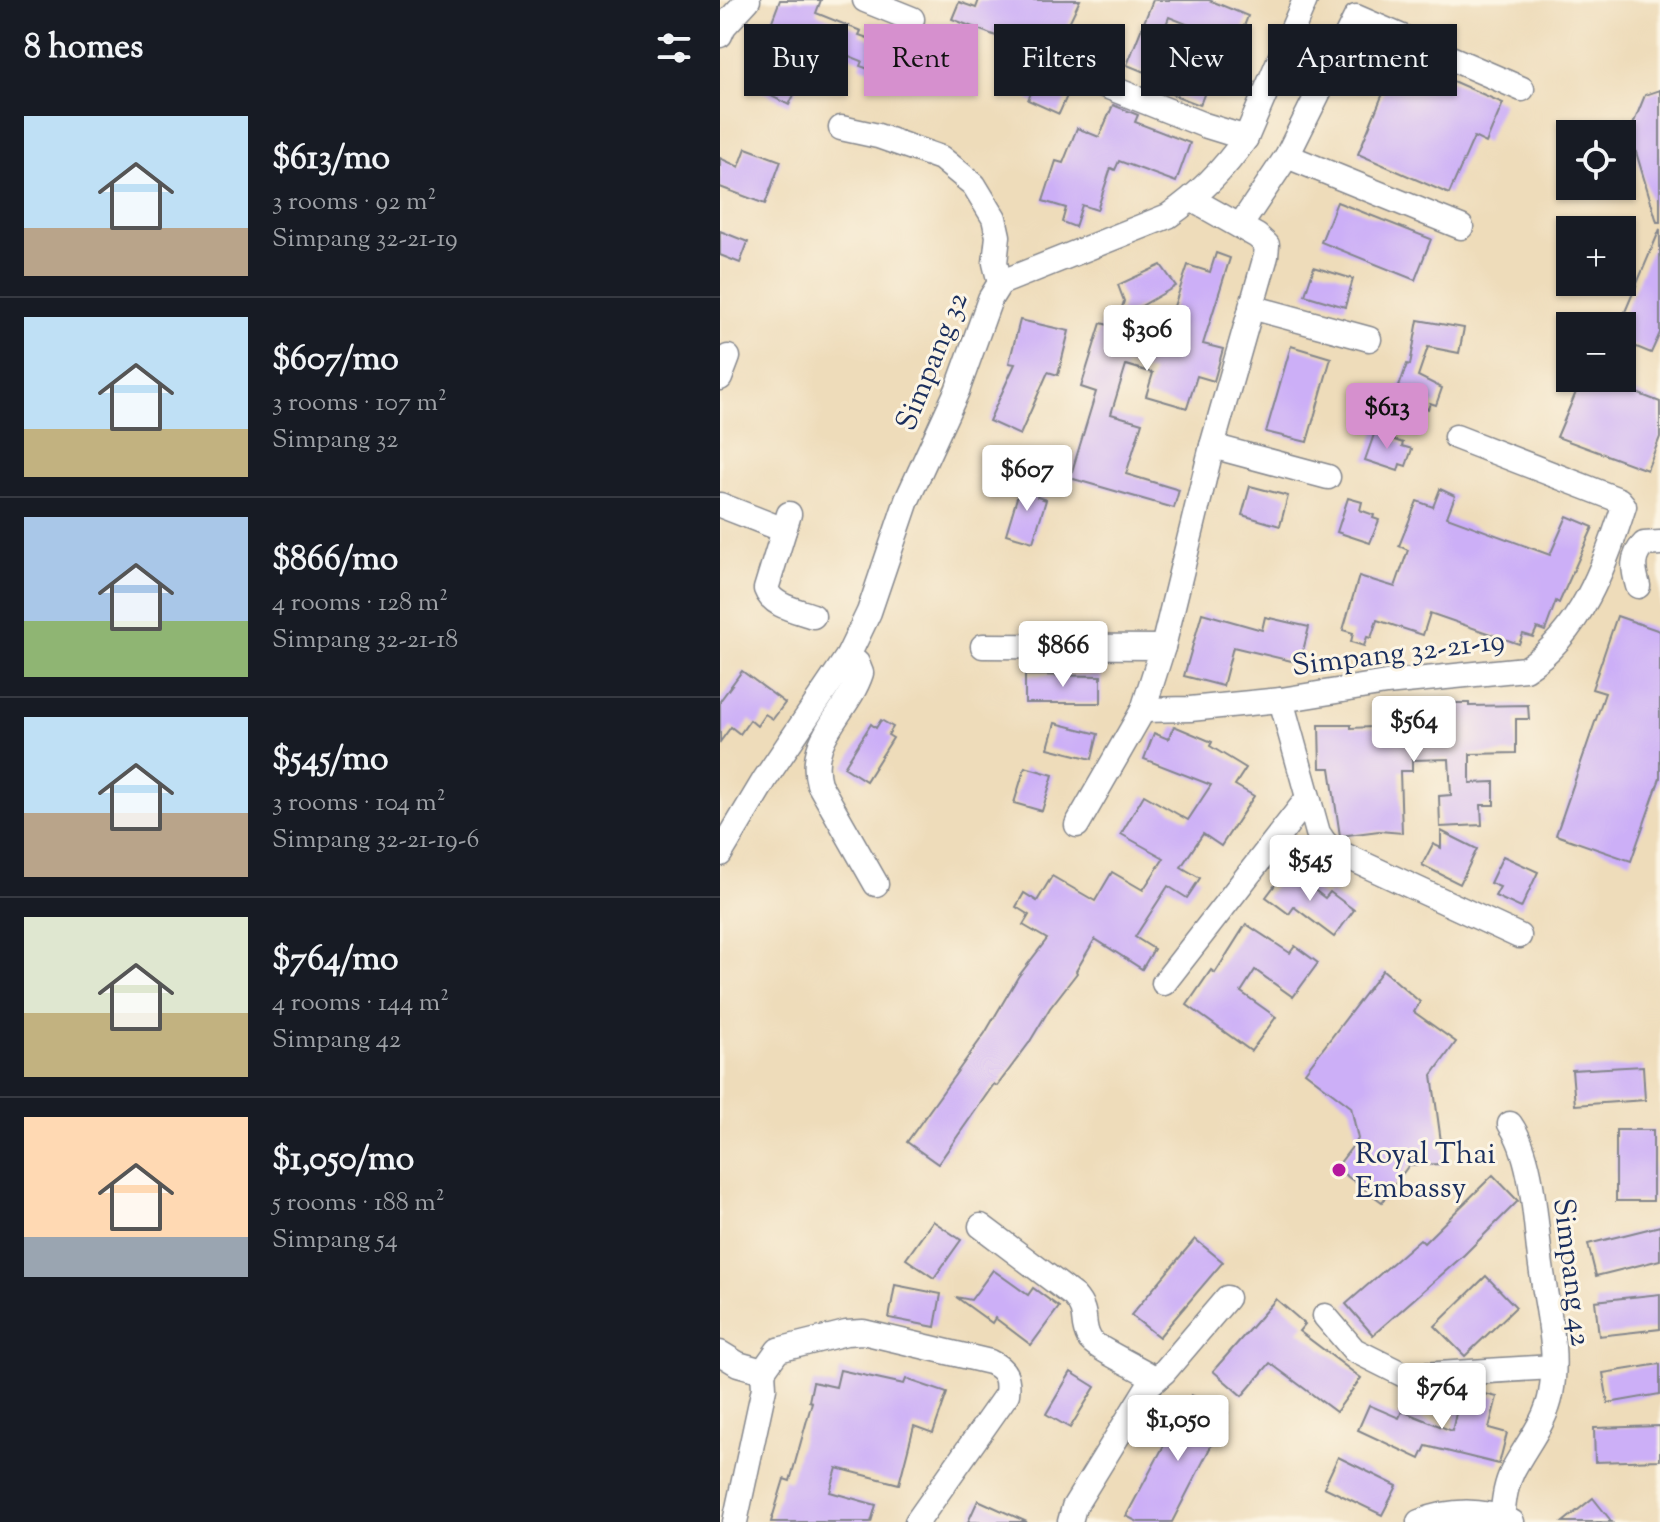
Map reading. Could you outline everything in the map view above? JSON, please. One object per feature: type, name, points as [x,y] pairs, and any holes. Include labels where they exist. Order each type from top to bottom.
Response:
[{"type":"street","points":[[721,28],[748,0]]},
{"type":"street","points":[[865,0],[912,19]]},
{"type":"street","name":"Simpang 32","points":[[720,854],[765,779],[848,656],[869,612],[907,500],[957,391],[990,299],[1000,283],[1168,216],[1193,200],[1246,138],[1305,0]]},
{"type":"street","points":[[1240,226],[1287,156],[1356,17],[1522,89]]},
{"type":"street","points":[[1125,94],[1246,138]]},
{"type":"street","points":[[841,128],[878,136],[941,158],[974,185],[994,218],[998,236],[995,263],[1000,283]]},
{"type":"street","points":[[1287,156],[1461,227]]},
{"type":"street","points":[[1077,825],[1143,710],[1163,647],[1212,446],[1267,245],[1193,200]]},
{"type":"street","points":[[1251,307],[1369,339]]},
{"type":"street","name":"Simpang 32-21-19","points":[[1143,710],[1281,700],[1386,683],[1525,669],[1542,658],[1589,598],[1624,506],[1619,500],[1456,437]]},
{"type":"street","points":[[1212,446],[1328,477]]},
{"type":"street","points":[[720,505],[786,522],[766,589],[769,598],[813,616]]},
{"type":"street","points":[[1638,586],[1633,569],[1638,551],[1644,544],[1660,543]]},
{"type":"street","points":[[983,646],[1163,647]]},
{"type":"street","points":[[848,656],[857,663],[861,673],[857,686],[821,741],[815,771],[819,784],[876,884]]},
{"type":"street","points":[[1281,700],[1318,833],[1324,842],[1333,850],[1519,936]]},
{"type":"street","points":[[1164,983],[1308,798]]},
{"type":"street","name":"Simpang 42","points":[[1507,1520],[1504,1493],[1512,1472],[1544,1418],[1551,1395],[1553,1367],[1552,1323],[1529,1176],[1518,1135],[1510,1124]]},
{"type":"street","points":[[981,1226],[1074,1296],[1084,1307],[1088,1338],[1096,1347],[1156,1379]]},
{"type":"street","points":[[1070,1522],[1074,1507],[1149,1385],[1227,1298]]},
{"type":"street","points":[[1325,1316],[1354,1350],[1406,1376],[1553,1367]]},
{"type":"street","points":[[735,1522],[764,1388],[763,1371],[778,1350],[846,1333],[863,1332],[1000,1367],[1007,1375],[1007,1394],[917,1522]]},
{"type":"street","points":[[720,1353],[738,1364],[763,1371]]},
{"type":"street","points":[[1419,1522],[1438,1515],[1462,1512],[1507,1520]]},
{"type":"building","points":[[780,0],[821,0],[816,13],[844,24],[771,24]]},
{"type":"building","points":[[979,0],[1080,0],[1068,24],[994,24],[994,35],[978,29],[978,24],[965,24],[952,19],[959,2],[976,8]]},
{"type":"building","points":[[1153,0],[1209,0],[1248,16],[1245,24],[1187,24],[1169,17],[1166,24],[1143,24]]},
{"type":"building","points":[[848,26],[861,31],[859,35],[864,37],[864,67],[860,66],[862,61],[848,55]]},
{"type":"building","points":[[1141,30],[1141,71],[1127,65]]},
{"type":"building","points":[[1457,83],[1503,103],[1486,143],[1474,137],[1449,194],[1358,154],[1382,96],[1457,96]]},
{"type":"building","points":[[1660,90],[1660,222],[1657,222],[1636,152],[1635,120],[1645,95]]},
{"type":"building","points":[[771,96],[793,96],[789,105]]},
{"type":"building","points":[[1030,96],[1067,96],[1059,114],[1028,100]]},
{"type":"building","points":[[1176,96],[1203,96],[1200,105]]},
{"type":"building","points":[[1113,105],[1138,115],[1135,122],[1190,143],[1176,182],[1119,161],[1115,170],[1111,168],[1097,210],[1082,205],[1075,227],[1062,222],[1066,208],[1043,201],[1056,161],[1063,163],[1077,128],[1099,137]]},
{"type":"building","points":[[746,148],[781,161],[765,204],[720,187],[720,158],[739,167]]},
{"type":"building","points":[[1337,202],[1431,239],[1415,280],[1321,242]]},
{"type":"building","points":[[1660,229],[1660,333],[1651,353],[1636,347],[1636,312],[1625,312],[1632,296],[1636,296],[1636,286]]},
{"type":"building","points":[[720,231],[748,242],[740,263],[720,255]]},
{"type":"building","points":[[1216,253],[1230,258],[1203,344],[1223,349],[1214,381],[1197,376],[1187,408],[1146,396],[1153,373],[1126,365],[1111,414],[1142,423],[1126,474],[1179,490],[1174,508],[1070,478],[1096,392],[1081,387],[1101,323],[1116,327],[1124,301],[1118,285],[1161,265],[1176,286],[1126,315],[1167,327],[1188,265],[1210,272]]},
{"type":"building","points":[[1314,267],[1353,279],[1345,307],[1305,295]]},
{"type":"building","points":[[1020,320],[1069,331],[1058,375],[1048,372],[1020,435],[989,421],[1015,364],[1009,363]]},
{"type":"building","points":[[1418,320],[1464,328],[1459,353],[1428,347],[1418,376],[1442,388],[1436,405],[1430,403],[1428,409],[1395,398],[1407,364],[1410,365]]},
{"type":"building","points":[[1291,346],[1331,358],[1307,442],[1266,432]]},
{"type":"building","points":[[1576,392],[1634,392],[1660,402],[1660,437],[1647,470],[1557,437]]},
{"type":"building","points":[[1377,426],[1391,431],[1388,438],[1412,449],[1406,466],[1400,464],[1398,471],[1365,460]]},
{"type":"building","points":[[1022,481],[1041,486],[1037,497],[1046,500],[1033,542],[1006,534]]},
{"type":"building","points":[[1250,486],[1288,496],[1280,526],[1242,515]]},
{"type":"building","points":[[1440,489],[1455,496],[1447,517],[1550,555],[1567,516],[1593,527],[1559,603],[1556,601],[1545,631],[1537,628],[1533,637],[1523,634],[1519,644],[1430,613],[1423,635],[1377,620],[1371,638],[1367,637],[1364,646],[1351,642],[1353,633],[1343,630],[1359,576],[1395,587],[1408,550],[1399,546],[1417,501],[1433,507]]},
{"type":"building","points":[[1348,498],[1362,502],[1360,510],[1379,520],[1370,543],[1337,532]]},
{"type":"building","points":[[1202,613],[1262,630],[1265,617],[1309,627],[1300,663],[1233,647],[1223,686],[1184,676]]},
{"type":"building","points":[[1617,616],[1660,631],[1660,778],[1631,861],[1556,835],[1605,693],[1592,689]]},
{"type":"building","points":[[742,671],[785,703],[773,719],[765,714],[757,726],[750,720],[740,734],[731,727],[720,742],[720,701]]},
{"type":"building","points":[[1025,675],[1101,676],[1101,703],[1025,703]]},
{"type":"building","points":[[1452,703],[1469,703],[1469,706],[1528,705],[1529,719],[1516,719],[1516,753],[1470,754],[1470,783],[1494,782],[1494,805],[1481,805],[1482,825],[1440,827],[1439,796],[1451,795],[1449,759],[1412,760],[1412,771],[1400,771],[1402,833],[1379,831],[1340,836],[1330,768],[1320,768],[1319,725],[1351,725],[1351,728],[1394,726],[1393,709],[1410,708],[1410,723],[1452,722]]},
{"type":"building","points":[[881,720],[893,727],[888,735],[893,738],[866,781],[844,767],[871,724],[876,728]]},
{"type":"building","points":[[1055,723],[1098,734],[1092,759],[1048,748]]},
{"type":"building","points":[[1174,726],[1212,742],[1210,746],[1246,768],[1235,785],[1254,796],[1221,846],[1203,834],[1181,867],[1200,878],[1187,898],[1168,886],[1135,937],[1154,949],[1142,969],[1095,939],[1077,973],[1050,1008],[1029,1043],[997,1086],[994,1084],[938,1164],[907,1142],[1047,939],[1023,925],[1029,915],[1016,907],[1024,893],[1037,901],[1052,876],[1095,901],[1112,872],[1143,890],[1164,858],[1121,834],[1144,795],[1188,820],[1211,785],[1144,759],[1154,733],[1168,739]]},
{"type":"building","points":[[1025,767],[1053,775],[1042,811],[1014,803]]},
{"type":"building","points":[[1441,831],[1477,849],[1460,884],[1422,865],[1433,844],[1441,848]]},
{"type":"building","points":[[1503,856],[1538,872],[1521,908],[1495,896],[1500,887],[1490,883]]},
{"type":"building","points":[[1287,869],[1325,898],[1330,892],[1354,910],[1334,937],[1294,907],[1289,914],[1266,897]]},
{"type":"building","points":[[1246,924],[1290,953],[1295,946],[1318,963],[1293,997],[1255,970],[1241,992],[1276,1017],[1251,1051],[1187,1005],[1211,970],[1215,973]]},
{"type":"building","points":[[1383,970],[1420,1002],[1414,1012],[1456,1042],[1432,1075],[1444,1164],[1409,1165],[1382,1202],[1336,1168],[1358,1139],[1351,1107],[1305,1072]]},
{"type":"building","points":[[1643,1066],[1645,1100],[1575,1105],[1572,1070]]},
{"type":"building","points":[[1616,1130],[1653,1130],[1653,1201],[1616,1201]]},
{"type":"building","points":[[1493,1175],[1518,1201],[1464,1255],[1373,1335],[1346,1304],[1420,1239],[1424,1243]]},
{"type":"building","points":[[933,1221],[961,1240],[934,1278],[906,1259]]},
{"type":"building","points":[[1660,1226],[1660,1260],[1596,1276],[1588,1244]]},
{"type":"building","points":[[1195,1239],[1223,1262],[1159,1337],[1131,1315]]},
{"type":"building","points":[[993,1270],[1028,1295],[1033,1288],[1059,1307],[1031,1345],[995,1318],[992,1323],[956,1297],[971,1300]]},
{"type":"building","points":[[1486,1276],[1516,1307],[1465,1356],[1435,1326]]},
{"type":"building","points":[[895,1285],[941,1294],[935,1327],[889,1318]]},
{"type":"building","points":[[1660,1294],[1660,1329],[1599,1336],[1595,1301]]},
{"type":"building","points":[[1276,1299],[1305,1324],[1299,1331],[1361,1378],[1336,1412],[1270,1363],[1242,1396],[1213,1371]]},
{"type":"building","points":[[1660,1364],[1660,1394],[1608,1403],[1603,1373]]},
{"type":"building","points":[[840,1370],[904,1384],[906,1379],[947,1393],[933,1433],[914,1426],[899,1484],[837,1468],[830,1492],[876,1505],[871,1522],[771,1522],[784,1479],[790,1481],[812,1402],[809,1401],[813,1382],[836,1387]]},
{"type":"building","points":[[1071,1372],[1095,1387],[1070,1428],[1046,1414]]},
{"type":"building","points":[[1469,1390],[1497,1397],[1489,1428],[1507,1433],[1499,1464],[1426,1446],[1420,1459],[1358,1430],[1369,1405],[1399,1418],[1402,1411],[1452,1431],[1457,1409],[1463,1411]]},
{"type":"building","points":[[1191,1395],[1228,1413],[1172,1522],[1138,1522],[1126,1516]]},
{"type":"building","points":[[1660,1426],[1660,1460],[1595,1462],[1594,1428]]},
{"type":"building","points":[[1338,1457],[1397,1486],[1382,1515],[1324,1487]]},
{"type":"building","points":[[1593,1498],[1612,1522],[1563,1522]]},
{"type":"building","points":[[978,1500],[1027,1522],[968,1522]]},
{"type":"place","name":"Royal Thai Embassy","points":[[1339,1170]]}]
